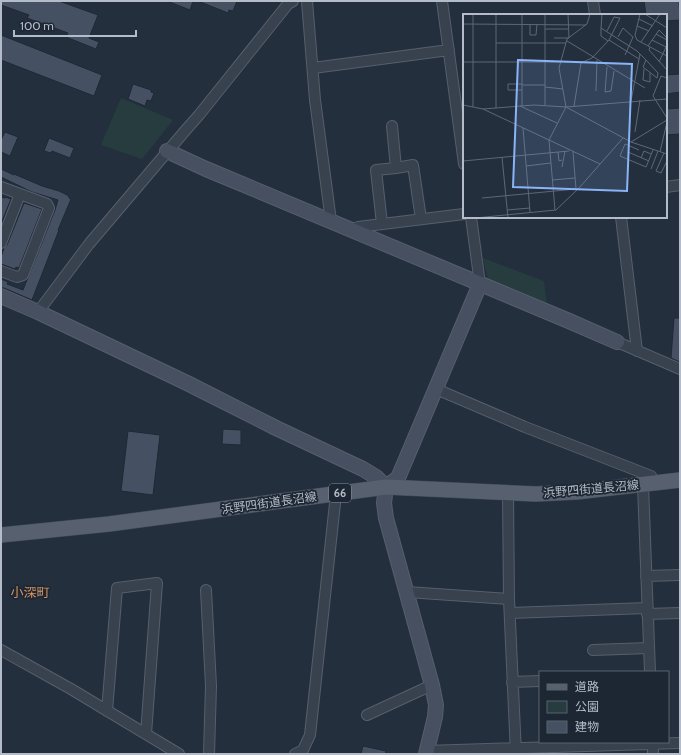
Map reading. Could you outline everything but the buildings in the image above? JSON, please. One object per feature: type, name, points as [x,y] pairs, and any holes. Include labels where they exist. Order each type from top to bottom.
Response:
[{"type":"main road","name":"浜野四街道長沼線","points":[[1,535],[109,524],[386,487],[536,494],[576,492],[680,480]]},
{"type":"street","points":[[38,312],[89,244],[199,115],[288,4],[293,1]]},
{"type":"street","points":[[308,1],[315,100],[331,221]]},
{"type":"street","points":[[442,1],[463,147]]},
{"type":"street","points":[[593,1],[595,14]]},
{"type":"street","points":[[313,68],[449,50]]},
{"type":"street","points":[[392,126],[396,168]]},
{"type":"street","points":[[167,151],[206,170],[680,368]]},
{"type":"street","points":[[382,224],[376,170],[413,165],[421,219]]},
{"type":"street","points":[[667,187],[680,185]]},
{"type":"street","points":[[1,187],[47,204],[49,208],[24,275],[18,277],[1,271]]},
{"type":"street","points":[[1,243],[3,229],[20,194]]},
{"type":"street","points":[[350,230],[358,227],[463,214]]},
{"type":"street","points":[[471,218],[480,284],[398,478],[386,487],[384,503],[386,518],[432,685],[436,705],[435,717],[426,753],[476,750],[516,751],[653,747],[680,743]]},
{"type":"street","points":[[621,218],[638,351]]},
{"type":"street","points":[[1,296],[187,383],[276,428],[363,469],[376,477],[386,487]]},
{"type":"street","points":[[436,389],[525,427],[651,476],[649,484],[646,576],[650,671]]},
{"type":"street","points":[[508,493],[509,599],[516,751]]},
{"type":"street","points":[[295,754],[303,750],[310,735],[336,494]]},
{"type":"street","points":[[646,576],[680,575]]},
{"type":"street","points":[[107,711],[117,588],[157,583],[146,734]]},
{"type":"street","points":[[206,590],[211,686],[209,754]]},
{"type":"street","points":[[407,592],[509,599]]},
{"type":"street","points":[[510,613],[647,611],[680,613]]},
{"type":"street","points":[[592,650],[649,648]]},
{"type":"street","points":[[1,650],[71,689],[178,754]]},
{"type":"street","points":[[512,682],[539,681]]},
{"type":"street","points":[[367,715],[432,685]]},
{"type":"green space","points":[[121,98],[173,120],[142,159],[101,145]]},
{"type":"green space","points":[[483,258],[544,281],[547,306],[488,280]]},
{"type":"district","name":"小深町","points":[[30,592]]}]
